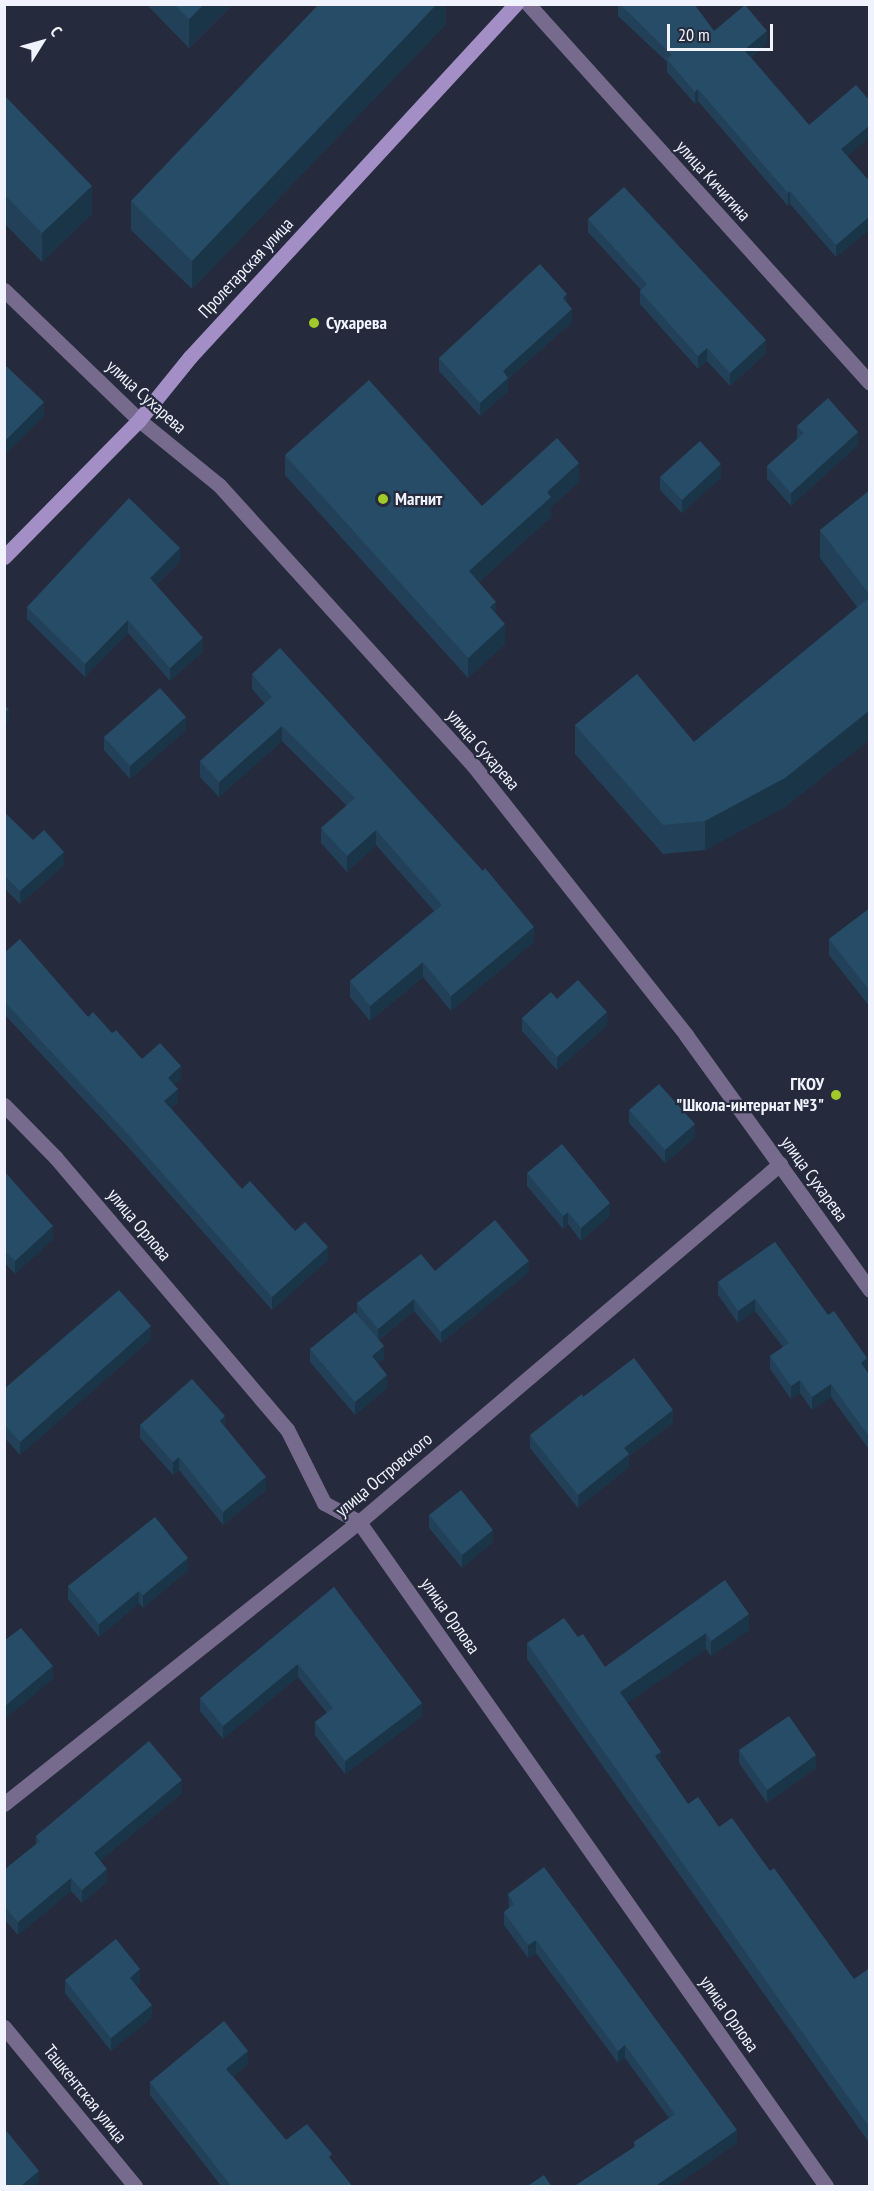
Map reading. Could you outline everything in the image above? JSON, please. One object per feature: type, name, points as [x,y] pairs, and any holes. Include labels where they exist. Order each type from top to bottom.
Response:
[{"type":"main road","name":"Пролетарская улица","points":[[4,557],[139,420],[190,357],[516,4]]},
{"type":"street","name":"улица Кичигина","points":[[528,4],[870,383]]},
{"type":"street","name":"улица Сухарева","points":[[4,290],[139,420],[219,485],[473,765],[589,908],[780,1164],[870,1290]]},
{"type":"street","name":"улица Орлова","points":[[4,1105],[56,1158],[287,1429],[324,1503],[359,1521],[826,2187]]},
{"type":"street","name":"улица Островского","points":[[4,1804],[359,1521],[780,1164]]},
{"type":"street","name":"Ташкентская улица","points":[[4,2027],[135,2187]]},
{"type":"building","points":[[174,4],[204,4],[189,19]]},
{"type":"building","points":[[319,4],[437,4],[192,261],[131,201]]},
{"type":"building","points":[[620,4],[694,4],[714,31],[745,5],[767,31],[744,50],[809,125],[856,85],[870,101],[870,125],[841,149],[870,182],[870,216],[836,245],[698,89],[695,92],[667,59],[672,55]]},
{"type":"building","points":[[4,95],[92,186],[42,233],[4,194]]},
{"type":"building","points":[[624,187],[766,340],[730,373],[707,348],[698,356],[640,291],[647,284],[588,219]]},
{"type":"building","points":[[540,264],[567,294],[563,298],[572,309],[503,371],[508,378],[480,403],[439,358]]},
{"type":"building","points":[[4,364],[44,402],[4,442]]},
{"type":"building","points":[[369,380],[482,506],[557,438],[579,463],[547,492],[551,497],[469,571],[496,602],[490,607],[505,624],[468,658],[285,455]]},
{"type":"building","points":[[828,398],[858,432],[791,493],[767,466],[804,433],[797,426]]},
{"type":"building","points":[[700,441],[721,464],[682,500],[660,477]]},
{"type":"building","points":[[870,490],[870,595],[820,530]]},
{"type":"building","points":[[129,498],[180,548],[150,578],[203,638],[170,668],[128,620],[85,664],[27,607]]},
{"type":"building","points":[[870,597],[870,710],[785,778],[705,821],[663,825],[575,725],[637,674],[694,742]]},
{"type":"building","points":[[280,648],[483,871],[485,868],[534,927],[451,996],[423,962],[370,1006],[350,981],[442,905],[376,830],[347,856],[321,828],[355,798],[282,726],[219,782],[200,761],[272,697],[252,674]]},
{"type":"building","points":[[160,688],[186,717],[130,766],[104,737]]},
{"type":"building","points":[[4,812],[33,840],[44,830],[64,852],[20,891],[4,875]]},
{"type":"building","points":[[870,908],[870,991],[829,939]]},
{"type":"building","points":[[20,939],[88,1017],[93,1012],[112,1033],[116,1030],[142,1059],[160,1043],[181,1066],[168,1078],[178,1089],[164,1101],[242,1189],[250,1181],[295,1231],[305,1222],[328,1247],[272,1297],[127,1133],[4,1001],[4,953]]},
{"type":"building","points":[[578,980],[607,1012],[557,1057],[522,1018],[551,992],[557,999]]},
{"type":"building","points":[[659,1084],[695,1124],[665,1150],[629,1110]]},
{"type":"building","points":[[562,1144],[610,1203],[581,1228],[568,1212],[563,1216],[527,1173]]},
{"type":"building","points":[[4,1171],[53,1226],[15,1261],[4,1250]]},
{"type":"building","points":[[495,1220],[529,1261],[441,1332],[414,1299],[378,1329],[357,1303],[421,1254],[435,1271]]},
{"type":"building","points":[[775,1242],[828,1315],[834,1311],[867,1358],[861,1363],[870,1376],[870,1438],[831,1384],[812,1397],[800,1380],[791,1386],[770,1356],[789,1343],[755,1299],[738,1311],[718,1282]]},
{"type":"building","points":[[119,1290],[151,1326],[20,1442],[4,1424],[4,1389]]},
{"type":"building","points":[[355,1312],[384,1346],[372,1356],[387,1375],[355,1402],[310,1349]]},
{"type":"building","points":[[634,1358],[673,1410],[624,1448],[629,1454],[578,1495],[530,1435],[582,1394],[583,1397]]},
{"type":"building","points":[[192,1379],[225,1416],[220,1421],[266,1477],[223,1512],[179,1457],[173,1462],[140,1425]]},
{"type":"building","points":[[461,1490],[493,1530],[462,1555],[429,1515]]},
{"type":"building","points":[[155,1517],[188,1558],[143,1595],[139,1591],[99,1624],[68,1586]]},
{"type":"building","points":[[725,1580],[749,1614],[711,1641],[706,1633],[620,1692],[661,1752],[655,1756],[688,1804],[698,1797],[719,1827],[732,1818],[770,1871],[774,1868],[854,1979],[870,1968],[870,2128],[527,1643],[564,1618],[578,1637],[583,1634],[605,1667]]},
{"type":"building","points":[[334,1587],[422,1703],[345,1761],[315,1722],[333,1708],[298,1664],[223,1726],[200,1698]]},
{"type":"building","points":[[21,1628],[53,1666],[4,1707],[4,1641]]},
{"type":"building","points":[[789,1716],[816,1755],[767,1790],[739,1750]]},
{"type":"building","points":[[149,1741],[182,1780],[94,1853],[107,1869],[82,1890],[71,1878],[18,1922],[4,1906],[4,1870],[40,1841],[36,1836]]},
{"type":"building","points":[[544,1867],[737,2130],[654,2187],[573,2187],[636,2146],[634,2142],[675,2114],[625,2045],[618,2051],[536,1940],[528,1945],[504,1912],[514,1904],[508,1894]]},
{"type":"building","points":[[116,1939],[140,1969],[130,1978],[152,2005],[111,2038],[65,1980]]},
{"type":"building","points":[[224,2021],[248,2051],[226,2069],[286,2140],[307,2124],[332,2154],[329,2157],[353,2187],[232,2187],[150,2082]]},
{"type":"building","points":[[4,2128],[39,2171],[20,2187],[4,2187]]},
{"type":"building","points":[[544,2175],[552,2187],[526,2187]]},
{"type":"place","name":"Сухарева","points":[[314,323]]},
{"type":"place","name":"Магнит","points":[[383,499]]},
{"type":"place","name":"ГКОУ \"Школа-интернат №3\"","points":[[836,1095]]}]
